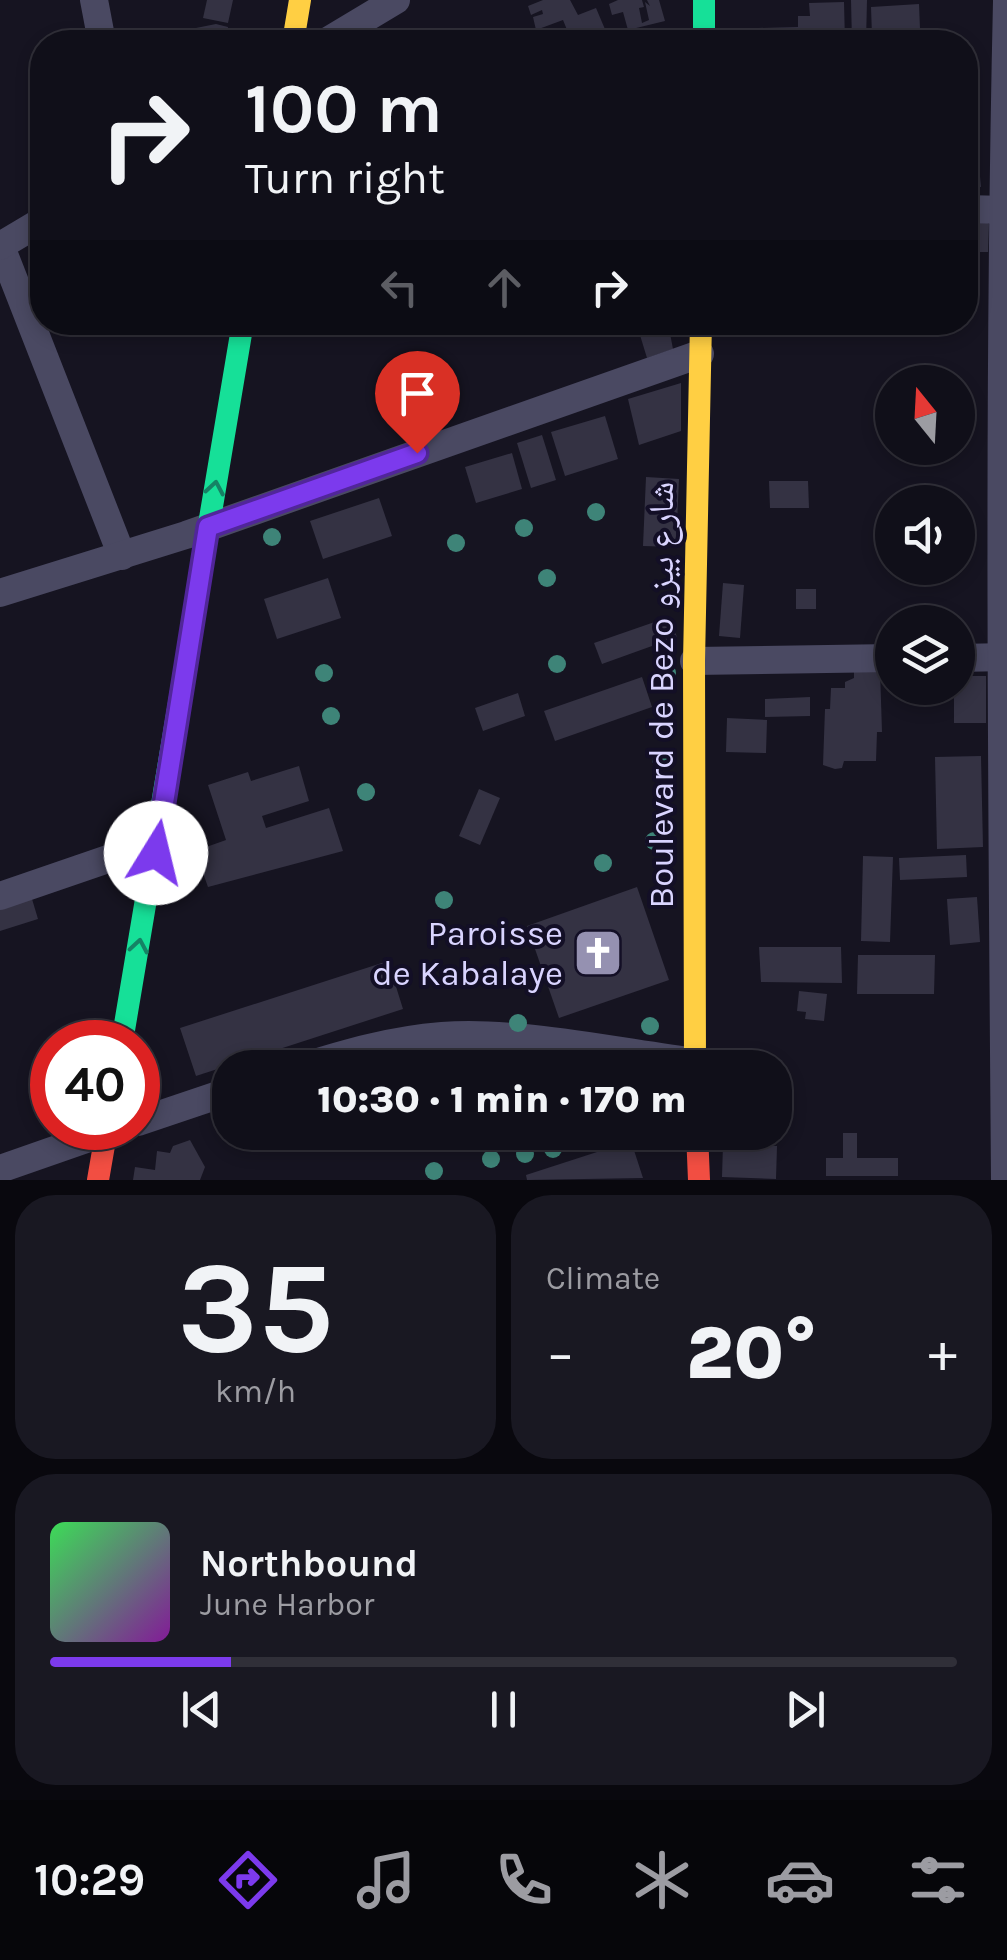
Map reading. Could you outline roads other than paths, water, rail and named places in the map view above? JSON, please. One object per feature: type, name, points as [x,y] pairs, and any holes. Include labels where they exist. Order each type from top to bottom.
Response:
[{"type":"street","points":[[94,0],[100,30]]},
{"type":"street","points":[[273,30],[277,0]]},
{"type":"street","points":[[295,30],[300,0]]},
{"type":"street","points":[[346,30],[396,0]]},
{"type":"street","points":[[704,0],[704,30]]},
{"type":"street","points":[[1005,1180],[1007,2]]},
{"type":"street","points":[[978,209],[1004,210]]},
{"type":"street","points":[[30,229],[0,245],[30,321]]},
{"type":"street","points":[[35,335],[122,556]]},
{"type":"street","points":[[125,1020],[197,531],[221,335]]},
{"type":"street","points":[[106,1020],[197,531],[240,335]]},
{"type":"street","name":"Boulevard de Bezo شارع بيزو","points":[[695,1050],[694,661],[700,335]]},
{"type":"street","points":[[0,594],[197,531],[700,354]]},
{"type":"street","points":[[975,658],[1004,657]]},
{"type":"street","points":[[694,661],[875,658]]},
{"type":"street","points":[[0,896],[137,848]]},
{"type":"street","points":[[359,1050],[444,1036],[510,1038],[592,1050]]},
{"type":"street","points":[[160,1114],[212,1096]]},
{"type":"street","points":[[0,1169],[50,1150]]},
{"type":"street","points":[[78,1180],[92,1150]]},
{"type":"street","points":[[98,1180],[100,1150]]},
{"type":"street","points":[[698,1150],[699,1180]]},
{"type":"place","name":"Paroisse de Kabalaye","points":[[598,953]]}]
